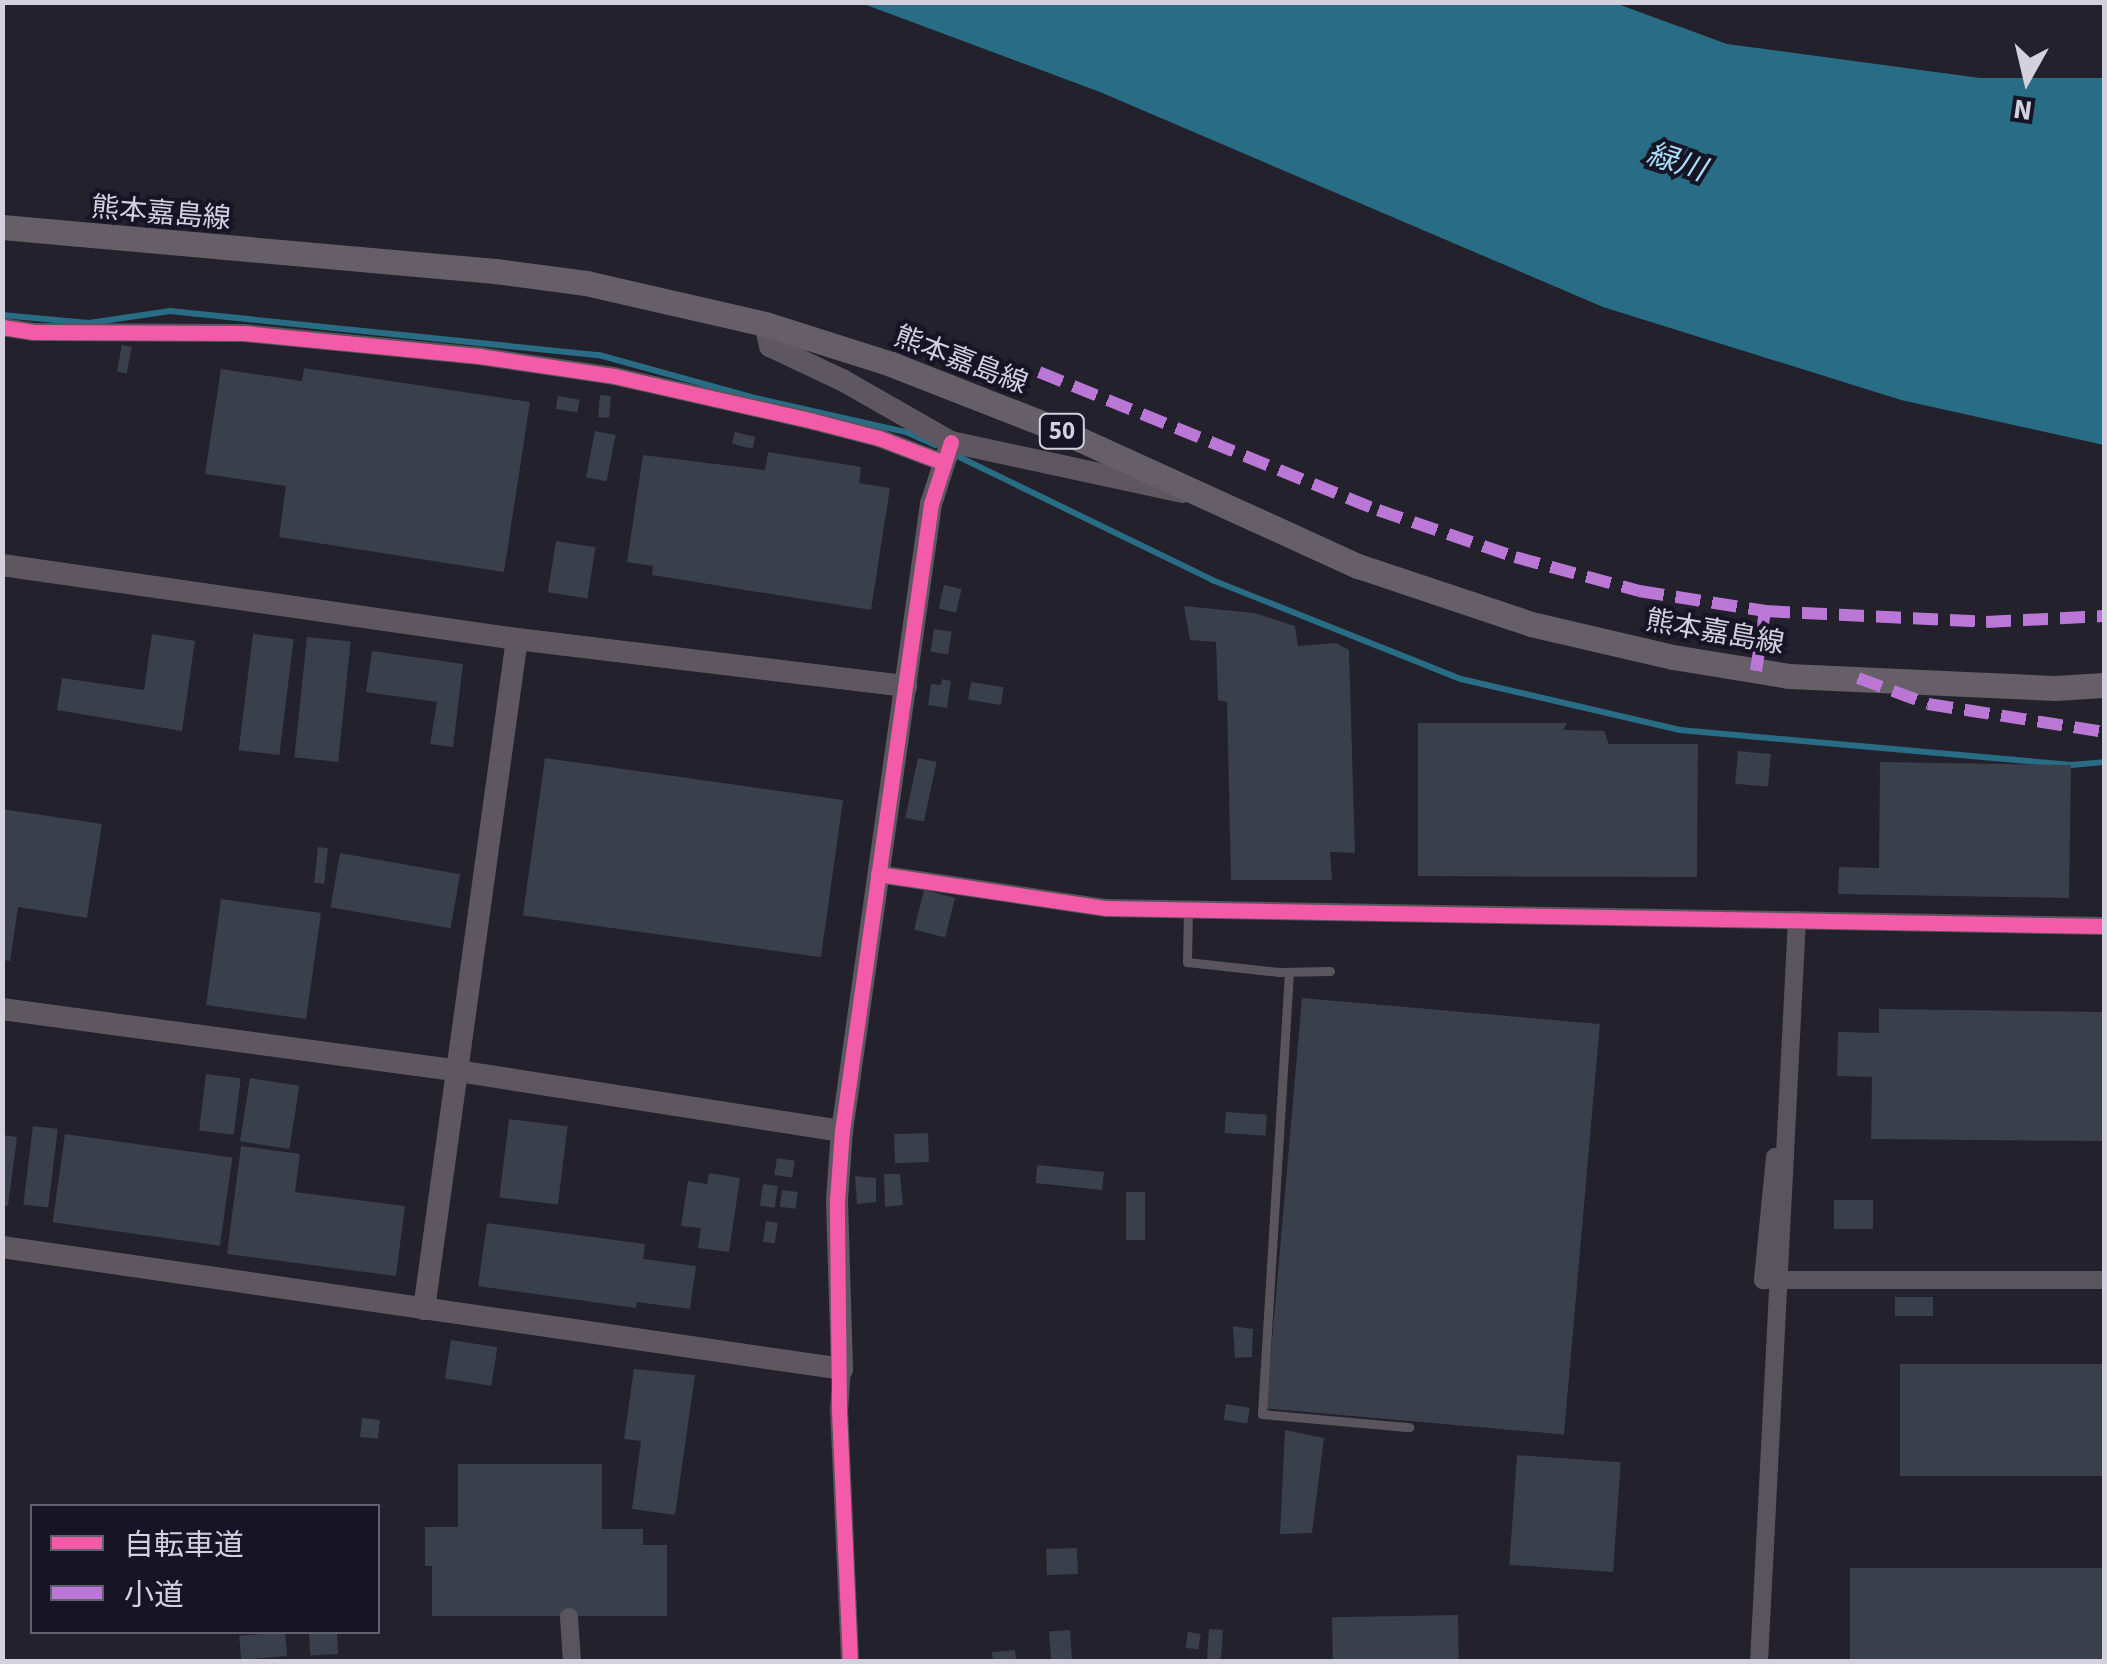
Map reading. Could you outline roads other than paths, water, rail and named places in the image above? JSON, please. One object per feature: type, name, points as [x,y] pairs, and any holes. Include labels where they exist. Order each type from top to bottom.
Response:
[{"type":"main road","name":"熊本嘉島線","points":[[2,228],[495,270],[586,283],[765,324],[987,400],[1358,566],[1531,624],[1673,658],[1789,676],[2055,688],[2104,685]]},
{"type":"street","points":[[765,324],[770,346],[844,381],[948,452]]},
{"type":"street","points":[[2,327],[34,332],[244,333],[479,356],[614,376],[948,452],[1202,495]]},
{"type":"street","points":[[850,1662],[839,1408],[842,1369],[837,1200],[842,1130],[931,504],[948,452]]},
{"type":"street","points":[[2,565],[517,639],[906,686]]},
{"type":"street","points":[[424,1309],[517,639]]},
{"type":"street","points":[[878,874],[1106,908],[2104,926]]},
{"type":"street","points":[[1797,920],[1764,1280],[2104,1280]]},
{"type":"street","points":[[2,1009],[458,1071],[842,1130]]},
{"type":"street","points":[[2,1247],[842,1369]]},
{"type":"street","points":[[1760,1662],[1780,1280]]},
{"type":"street","points":[[569,1616],[572,1662]]},
{"type":"lane","points":[[1188,909],[1186,962],[1289,972],[1330,971]]},
{"type":"lane","points":[[1289,972],[1262,1414],[1409,1427]]},
{"type":"water","name":"緑川","points":[[861,3],[1615,3],[1727,44],[1980,78],[2104,78],[2104,445],[1901,400],[1603,307],[1100,92]]},
{"type":"waterway","points":[[2,315],[89,323],[170,311],[599,355],[759,399],[906,432],[935,445]]},
{"type":"waterway","points":[[951,453],[1212,580],[1461,679],[1680,730],[2071,765],[2104,762]]}]
